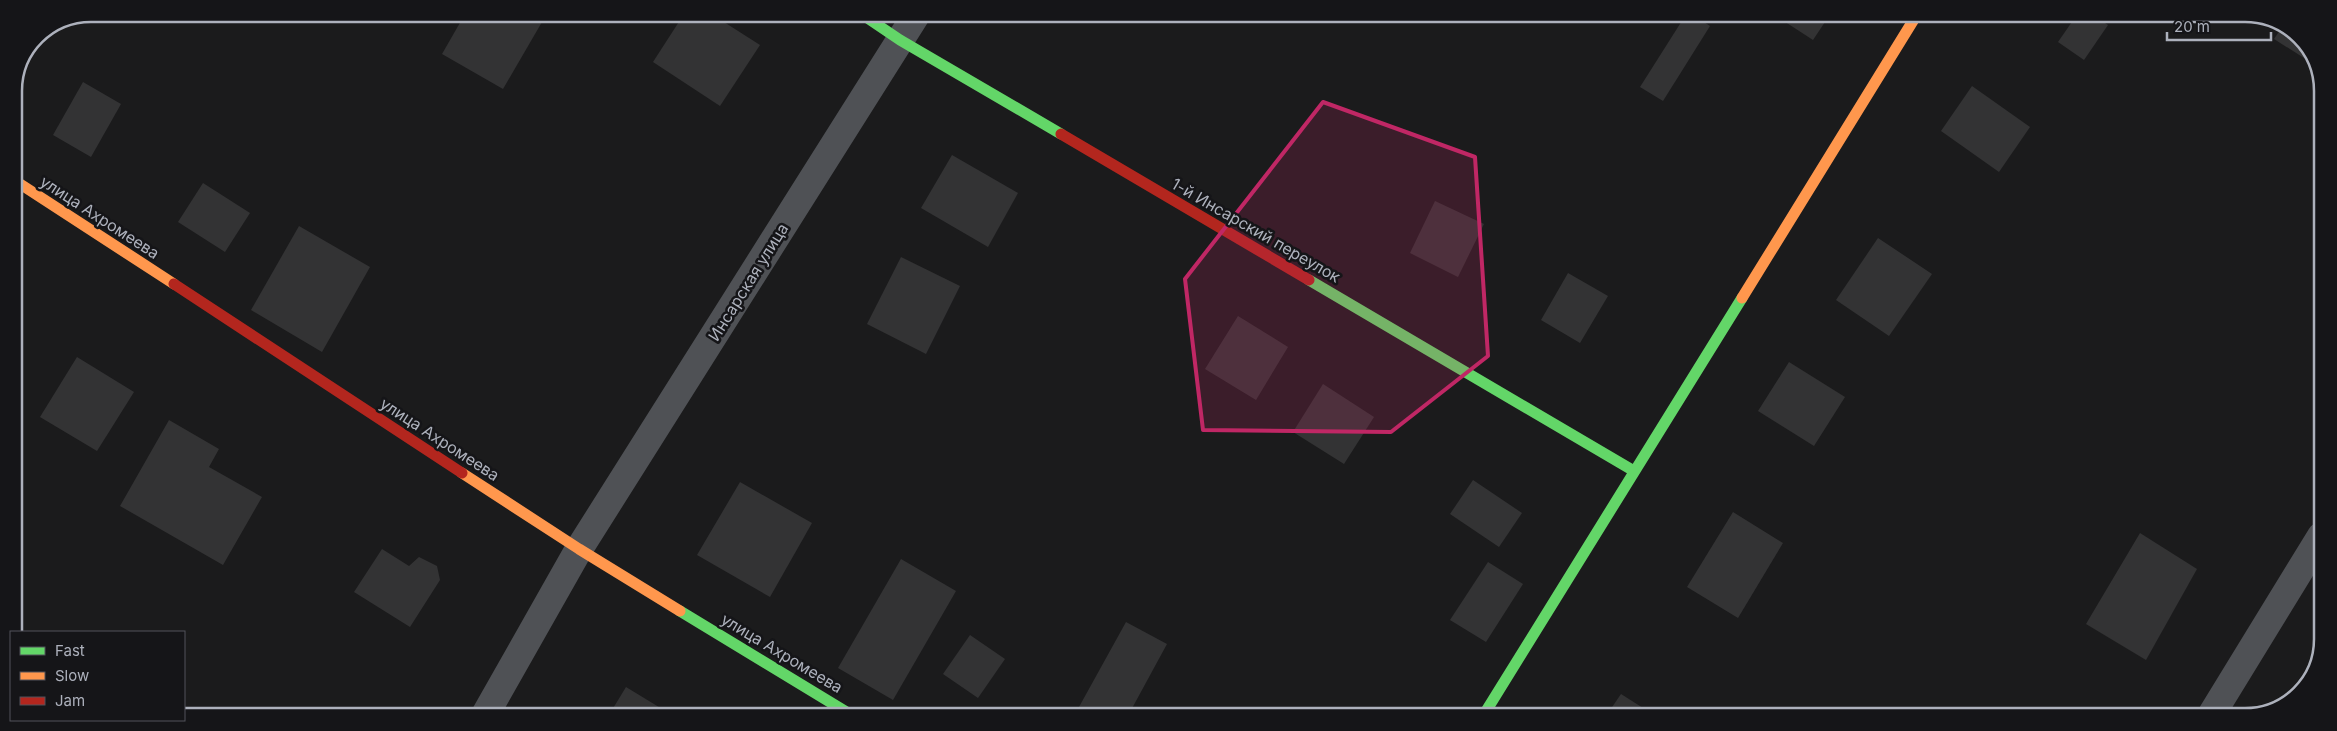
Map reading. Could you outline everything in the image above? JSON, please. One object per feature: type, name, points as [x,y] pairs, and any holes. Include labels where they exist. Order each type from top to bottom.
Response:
[{"type":"street","name":"1-й Инсарский переулок","points":[[873,22],[900,40],[1634,471]]},
{"type":"street","name":"Инсарская улица","points":[[489,708],[579,549],[912,22]]},
{"type":"street","points":[[1488,708],[1912,22]]},
{"type":"street","name":"улица Ахромеева","points":[[23,186],[579,549],[840,708]]},
{"type":"street","points":[[2216,708],[2314,547]]},
{"type":"highlighted area","points":[[1323,102],[1475,157],[1488,356],[1391,432],[1203,430],[1185,279]]},
{"type":"building","points":[[460,22],[542,22],[503,89],[442,54]]},
{"type":"building","points":[[679,22],[724,22],[760,45],[720,106],[653,62]]},
{"type":"building","points":[[1681,22],[1704,22],[1710,26],[1663,101],[1640,87]]},
{"type":"building","points":[[1785,22],[1825,22],[1813,40]]},
{"type":"building","points":[[2072,22],[2104,22],[2108,25],[2084,60],[2058,42]]},
{"type":"building","points":[[2279,32],[2284,34],[2300,49],[2306,59],[2274,39]]},
{"type":"building","points":[[83,82],[121,104],[91,157],[53,135]]},
{"type":"building","points":[[1972,86],[2030,127],[1999,172],[1941,131]]},
{"type":"building","points":[[952,155],[1018,193],[988,247],[921,208]]},
{"type":"building","points":[[203,183],[250,213],[225,252],[178,222]]},
{"type":"building","points":[[1435,201],[1484,224],[1458,277],[1410,253]]},
{"type":"building","points":[[299,226],[370,267],[322,352],[251,310]]},
{"type":"building","points":[[1878,238],[1932,274],[1889,336],[1836,300]]},
{"type":"building","points":[[901,257],[960,286],[926,354],[867,324]]},
{"type":"building","points":[[1568,273],[1608,296],[1580,343],[1541,320]]},
{"type":"building","points":[[1238,316],[1288,347],[1256,400],[1205,369]]},
{"type":"building","points":[[77,357],[134,392],[97,451],[40,417]]},
{"type":"building","points":[[1789,362],[1845,397],[1814,446],[1758,411]]},
{"type":"building","points":[[1323,384],[1374,417],[1344,464],[1293,432]]},
{"type":"building","points":[[169,420],[219,449],[209,467],[262,497],[223,565],[120,506]]},
{"type":"building","points":[[1473,480],[1522,513],[1499,547],[1450,514]]},
{"type":"building","points":[[740,482],[812,523],[770,597],[697,555]]},
{"type":"building","points":[[1733,512],[1783,543],[1738,618],[1687,587]]},
{"type":"building","points":[[2140,533],[2197,569],[2146,660],[2086,624]]},
{"type":"building","points":[[382,549],[409,566],[419,557],[437,566],[440,580],[410,627],[354,592]]},
{"type":"building","points":[[901,559],[956,591],[893,700],[838,668]]},
{"type":"building","points":[[1488,562],[1523,584],[1486,642],[1450,620]]},
{"type":"building","points":[[1126,622],[1167,644],[1132,708],[1078,708]]},
{"type":"building","points":[[970,635],[1005,659],[978,698],[943,674]]},
{"type":"building","points":[[626,687],[660,708],[613,708]]},
{"type":"building","points":[[1621,694],[1643,708],[1611,708]]},
{"type":"traffic: fast","points":[[873,22],[900,40],[1061,134]]},
{"type":"traffic: fast","points":[[1309,280],[1634,471]]},
{"type":"traffic: fast","points":[[1488,708],[1742,298]]},
{"type":"traffic: fast","points":[[680,611],[840,708]]},
{"type":"traffic: slow","points":[[1742,298],[1912,22]]},
{"type":"traffic: slow","points":[[23,186],[174,284]]},
{"type":"traffic: slow","points":[[462,473],[579,549],[680,611]]},
{"type":"traffic: jam","points":[[1061,134],[1309,280]]},
{"type":"traffic: jam","points":[[174,284],[462,473]]}]
